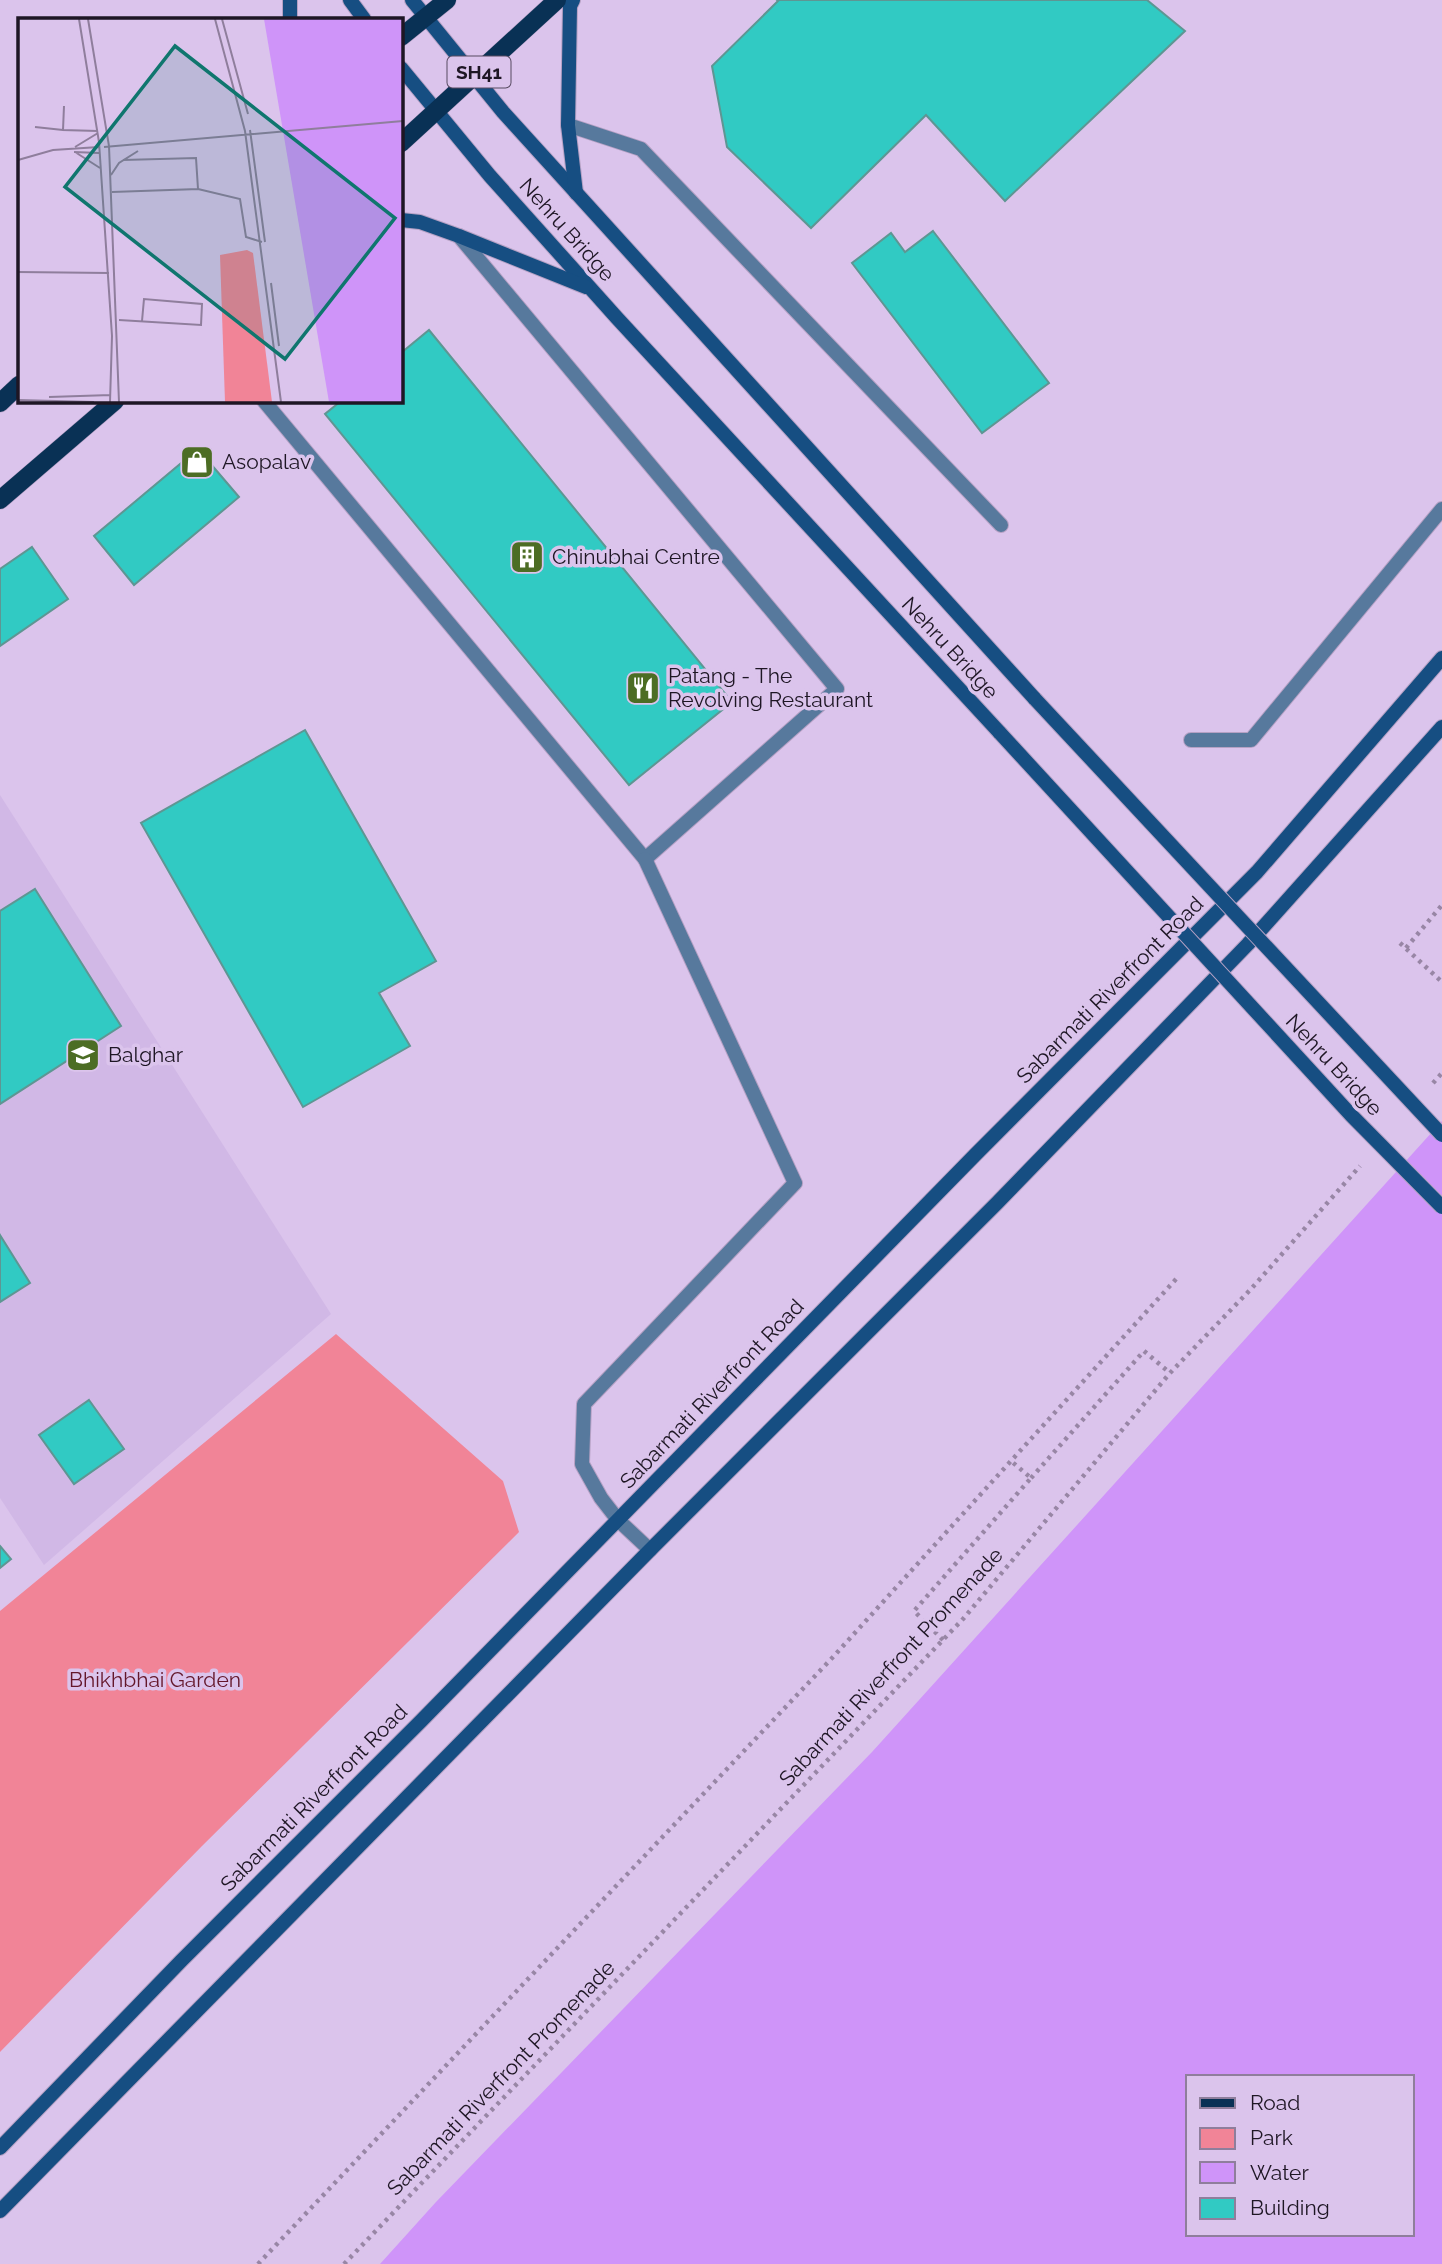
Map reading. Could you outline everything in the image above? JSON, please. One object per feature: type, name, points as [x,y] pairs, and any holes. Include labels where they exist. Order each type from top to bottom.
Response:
[{"type":"main road","points":[[402,36],[447,0]]},
{"type":"main road","name":"SH41","points":[[402,142],[557,0]]},
{"type":"main road","points":[[0,403],[18,386]]},
{"type":"main road","points":[[0,500],[114,402]]},
{"type":"street","points":[[290,0],[290,18]]},
{"type":"street","points":[[350,0],[363,18]]},
{"type":"street","name":"Nehru Bridge","points":[[412,0],[474,77],[576,193],[1035,699],[1442,1135]]},
{"type":"street","points":[[573,0],[570,6],[568,125],[576,193]]},
{"type":"street","name":"Nehru Bridge","points":[[402,69],[491,176],[591,289],[1351,1115],[1442,1207]]},
{"type":"street","points":[[568,125],[641,149],[1001,524]]},
{"type":"street","points":[[402,220],[420,222],[459,236],[591,289]]},
{"type":"street","points":[[459,236],[837,689],[645,859]]},
{"type":"street","points":[[265,402],[645,859],[795,1183],[584,1404],[582,1464],[601,1498],[618,1520],[650,1550]]},
{"type":"street","points":[[1191,740],[1251,740],[1442,509]]},
{"type":"street","name":"Sabarmati Riverfront Road","points":[[0,2148],[984,1145],[1257,872],[1442,659]]},
{"type":"street","points":[[0,2211],[650,1550],[997,1203],[1248,944],[1442,727]]},
{"type":"path","points":[[1406,948],[1442,905]]},
{"type":"path","points":[[1400,943],[1442,982]]},
{"type":"path","points":[[1436,976],[1442,969]]},
{"type":"path","points":[[1433,1084],[1442,1073]]},
{"type":"path","name":"Sabarmati Riverfront Promenade","points":[[344,2264],[943,1640],[1170,1373],[1251,1289],[1360,1166]]},
{"type":"path","points":[[258,2264],[833,1657],[1177,1278]]},
{"type":"path","points":[[943,1640],[914,1611],[1144,1351],[1170,1373]]},
{"type":"path","points":[[1011,1461],[1031,1478]]},
{"type":"shaded area","name":"Balghar","points":[[0,795],[331,1314],[44,1565],[0,1498]]},
{"type":"green space","name":"Bhikhbhai Garden","points":[[336,1334],[503,1481],[519,1532],[202,1846],[0,2052],[0,1611]]},
{"type":"water","points":[[1442,1121],[1442,2264],[380,2264],[436,2202],[872,1752]]},
{"type":"building","points":[[777,0],[1147,0],[1185,31],[1005,201],[926,115],[811,228],[727,147],[712,66]]},
{"type":"building","points":[[933,231],[1049,383],[982,433],[852,263],[891,233],[905,252]]},
{"type":"building","name":"Chinubhai Centre","points":[[429,330],[732,702],[629,785],[325,414],[340,402],[402,402],[402,352]]},
{"type":"building","points":[[198,449],[239,497],[134,585],[94,536]]},
{"type":"building","points":[[32,547],[68,599],[0,646],[0,569]]},
{"type":"building","points":[[305,730],[436,961],[379,993],[410,1046],[303,1107],[141,823]]},
{"type":"building","points":[[35,889],[121,1026],[0,1104],[0,911]]},
{"type":"building","points":[[0,1235],[30,1283],[0,1302]]},
{"type":"building","points":[[89,1400],[124,1449],[74,1484],[39,1435]]},
{"type":"building","points":[[0,1546],[11,1559],[0,1568]]},
{"type":"place","name":"Asopalav","points":[[197,462]]},
{"type":"place","name":"Chinubhai Centre","points":[[527,557]]},
{"type":"place","name":"Patang - The Revolving Restaurant","points":[[643,688]]},
{"type":"place","name":"Balghar","points":[[83,1055]]}]
